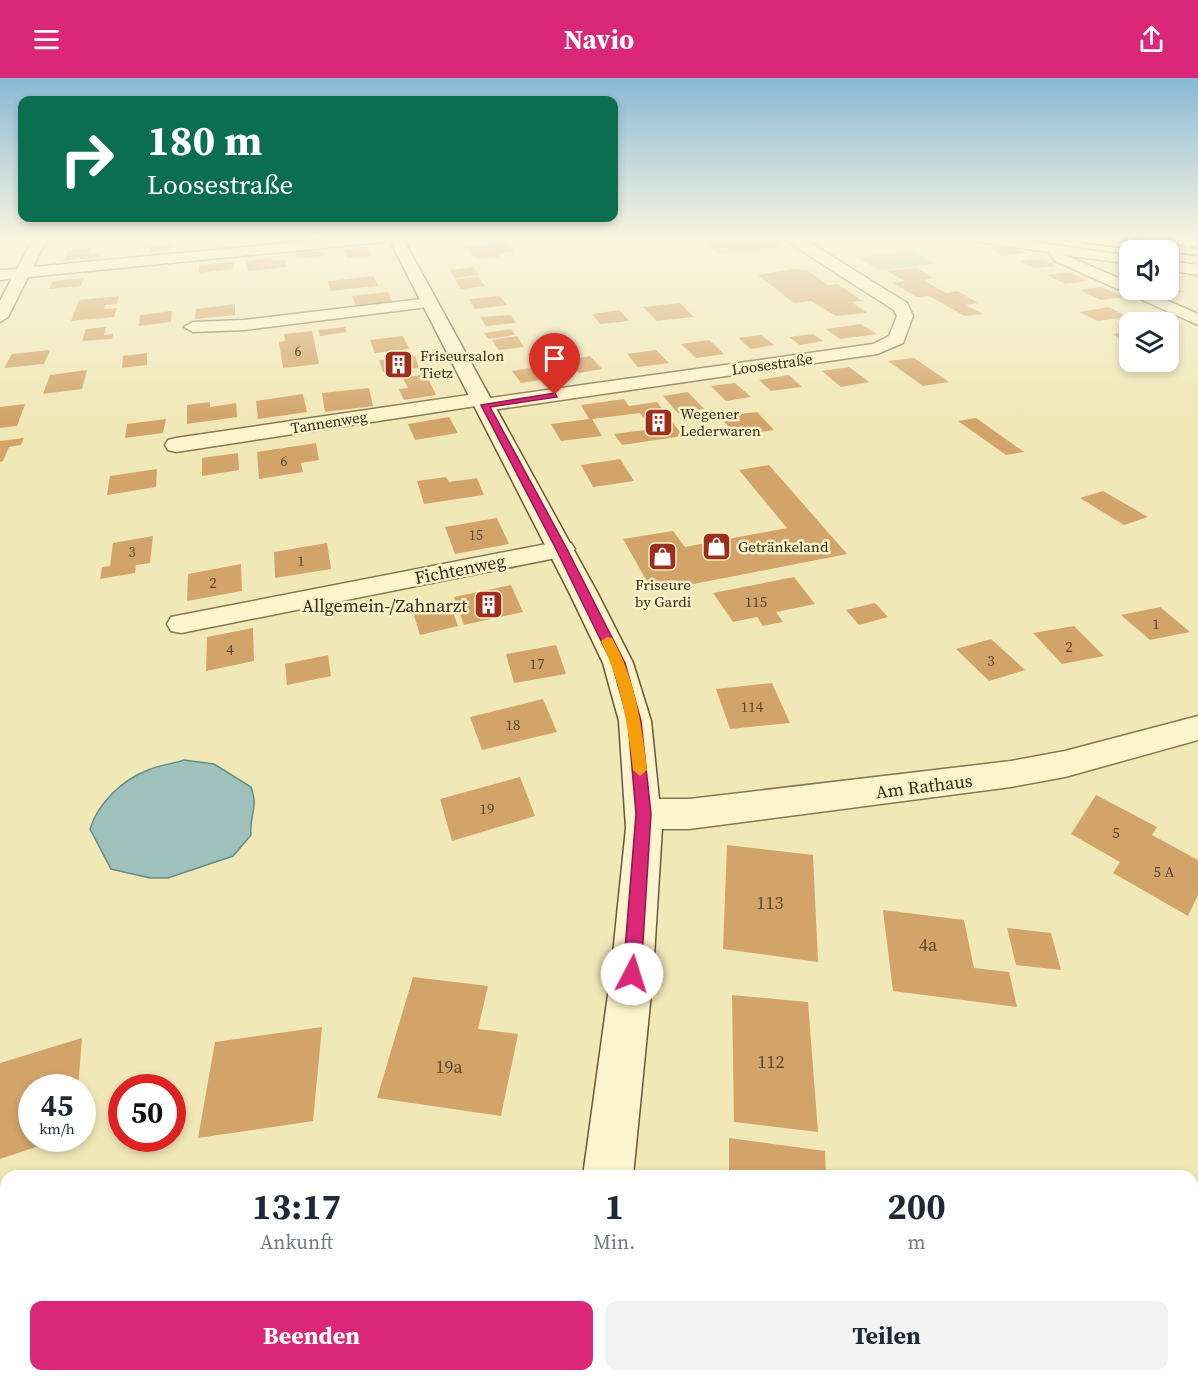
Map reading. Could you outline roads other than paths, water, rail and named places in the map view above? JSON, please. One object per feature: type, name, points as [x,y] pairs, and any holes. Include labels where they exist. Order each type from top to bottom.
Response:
[{"type":"street","points":[[0,317],[10,298]]},
{"type":"street","points":[[427,298],[562,549],[618,663],[635,721],[644,814],[632,974],[609,1170]]},
{"type":"street","name":"Loosestraße","points":[[483,402],[877,349],[897,339],[905,316],[901,307],[886,298]]},
{"type":"street","points":[[1147,298],[1198,321]]},
{"type":"street","points":[[193,327],[244,325],[430,303]]},
{"type":"street","name":"Tannenweg","points":[[176,445],[483,402]]},
{"type":"street","name":"Fichtenweg","points":[[181,624],[562,549]]},
{"type":"street","name":"Am Rathaus","points":[[644,814],[689,814],[961,782],[1065,764],[1198,728]]},
{"type":"water","points":[[184,760],[214,764],[251,787],[254,806],[251,835],[233,856],[168,878],[150,878],[111,869],[90,829],[99,810],[120,786],[138,774]]},
{"type":"place","name":"Friseursalon Tietz","points":[[399,364]]},
{"type":"place","name":"Wegener Lederwaren","points":[[659,422]]},
{"type":"place","name":"Getränkeland","points":[[717,546]]},
{"type":"place","name":"Friseure by Gardi","points":[[663,557]]},
{"type":"place","name":"Allgemein-/Zahnarzt","points":[[488,605]]}]
